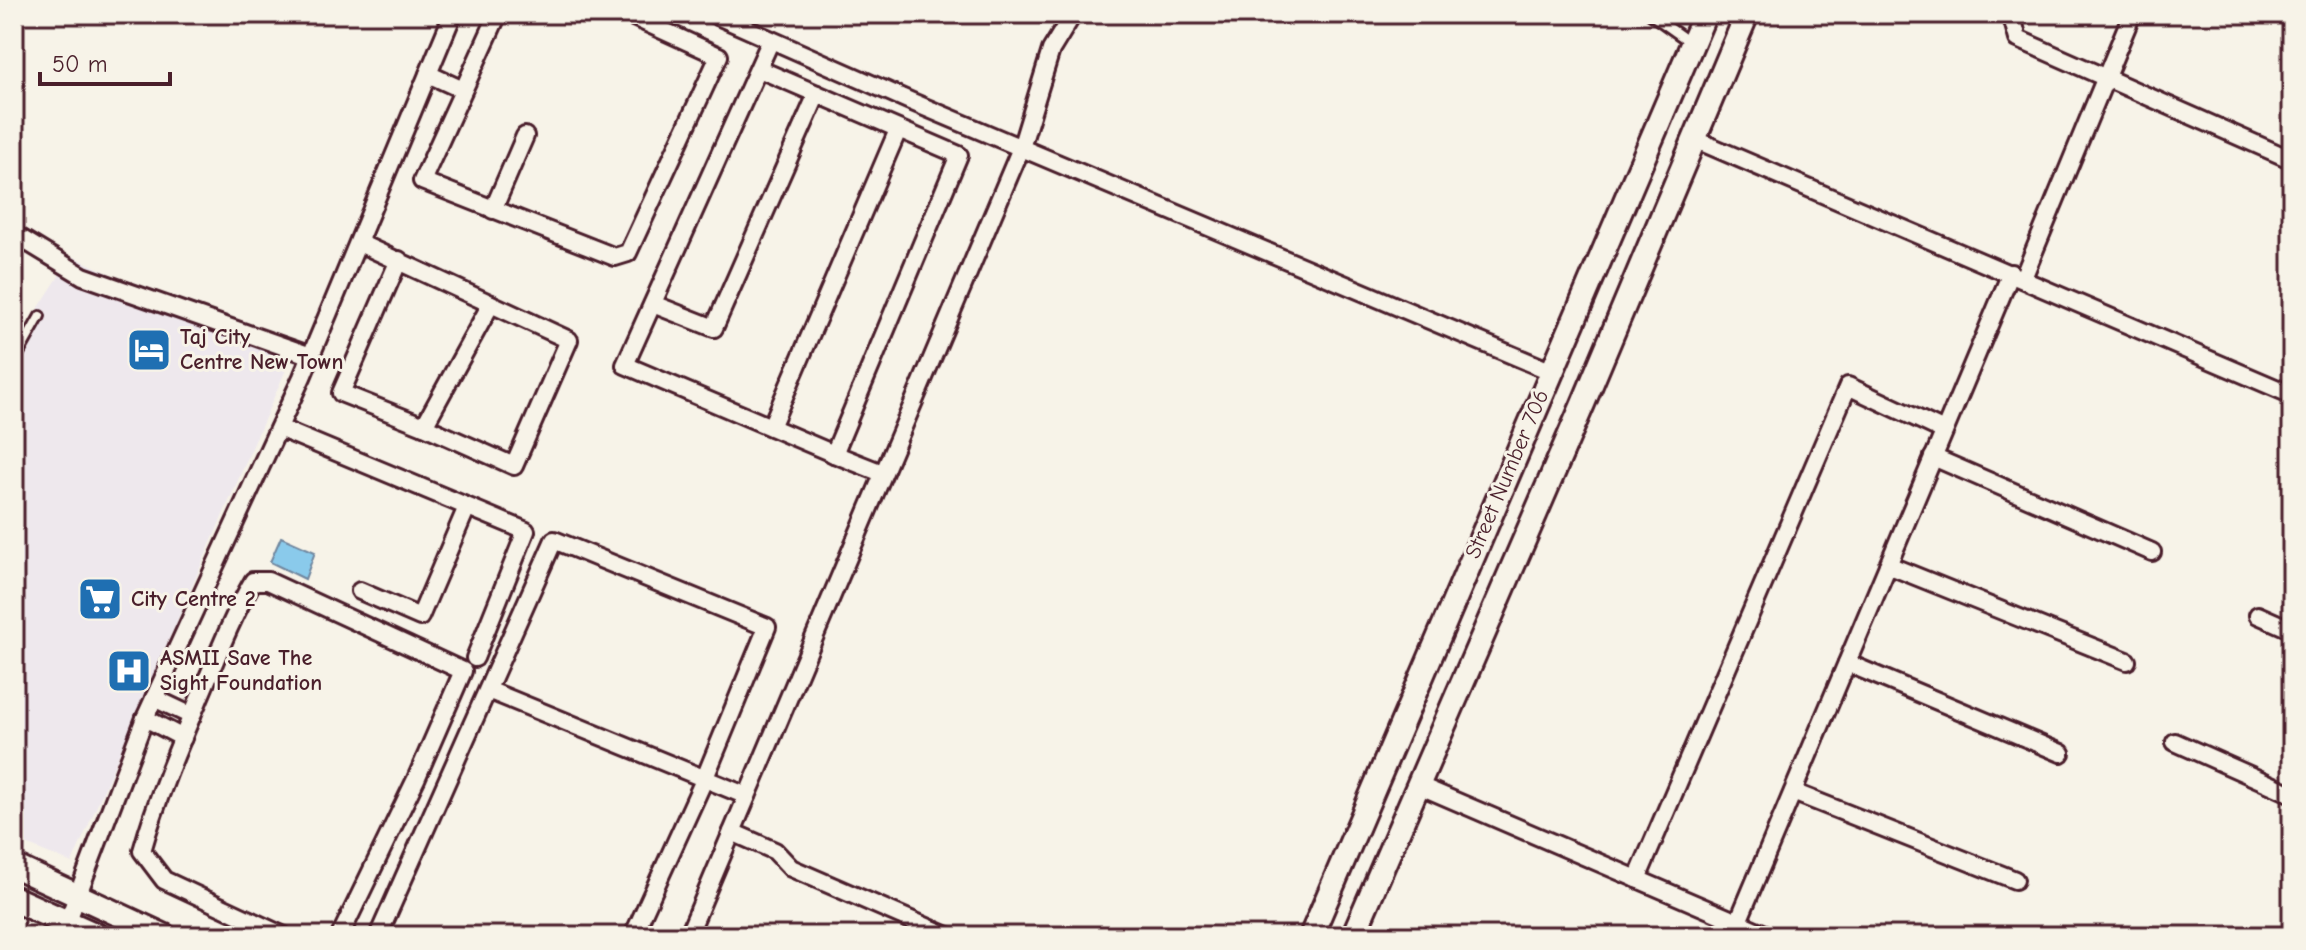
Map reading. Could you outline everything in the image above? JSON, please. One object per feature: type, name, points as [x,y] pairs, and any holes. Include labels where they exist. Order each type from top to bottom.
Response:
[{"type":"main road","points":[[14,899],[96,936]]},
{"type":"street","points":[[67,923],[145,718],[311,356],[453,14]]},
{"type":"street","points":[[498,14],[422,181],[615,257],[628,253],[719,56],[627,14]]},
{"type":"street","points":[[713,14],[1021,148],[1550,371]]},
{"type":"street","points":[[688,936],[1021,148],[1051,50],[1073,14]]},
{"type":"street","name":"Street Number 706","points":[[1311,936],[1705,14]]},
{"type":"street","points":[[1353,936],[1583,404],[1747,14]]},
{"type":"street","points":[[2015,14],[2013,21],[2018,39],[2292,160]]},
{"type":"street","points":[[1735,930],[1944,431],[2017,276],[2132,14]]},
{"type":"street","points":[[771,40],[625,365],[882,473]]},
{"type":"street","points":[[759,69],[959,155],[834,454]]},
{"type":"street","points":[[428,74],[463,90]]},
{"type":"street","points":[[653,304],[714,328],[817,94]]},
{"type":"street","points":[[771,427],[898,130]]},
{"type":"street","points":[[493,210],[525,136]]},
{"type":"street","points":[[1694,139],[2292,395]]},
{"type":"street","points":[[14,234],[83,276],[311,356]]},
{"type":"street","points":[[359,243],[399,260],[569,340],[514,466],[341,393],[399,260]]},
{"type":"street","points":[[424,426],[491,304]]},
{"type":"street","points":[[1637,879],[1848,386],[1944,431]]},
{"type":"street","points":[[279,428],[526,531],[475,658]]},
{"type":"street","points":[[1933,457],[2152,552]]},
{"type":"street","points":[[360,591],[420,617],[467,507]]},
{"type":"street","points":[[378,936],[554,540],[767,627],[704,780],[633,936]]},
{"type":"street","points":[[1888,565],[2127,661]]},
{"type":"street","points":[[284,936],[164,880],[142,851],[154,808],[239,606],[253,581],[268,581],[463,671],[416,779],[340,936]]},
{"type":"street","points":[[2258,615],[2292,630]]},
{"type":"street","points":[[1847,663],[2061,753]]},
{"type":"street","points":[[488,690],[747,796]]},
{"type":"street","points":[[154,698],[192,716]]},
{"type":"street","points":[[145,718],[183,738]]},
{"type":"street","points":[[2175,742],[2292,794]]},
{"type":"street","points":[[1418,785],[1637,879],[1735,930],[1770,936]]},
{"type":"street","points":[[1793,792],[2015,880]]},
{"type":"street","points":[[732,832],[775,851],[791,868],[948,936]]},
{"type":"street","points":[[14,866],[165,936]]},
{"type":"lane","points":[[1650,14],[1692,44]]},
{"type":"lane","points":[[14,362],[40,316]]},
{"type":"shaded area","name":"City Centre 2","points":[[72,256],[291,358],[72,863],[14,839],[14,346]]},
{"type":"water","points":[[281,537],[315,552],[305,579],[270,562]]},
{"type":"place","name":"Taj City Centre New Town","points":[[149,350]]},
{"type":"place","name":"City Centre 2","points":[[100,599]]},
{"type":"place","name":"ASMII Save The Sight Foundation","points":[[129,671]]}]
